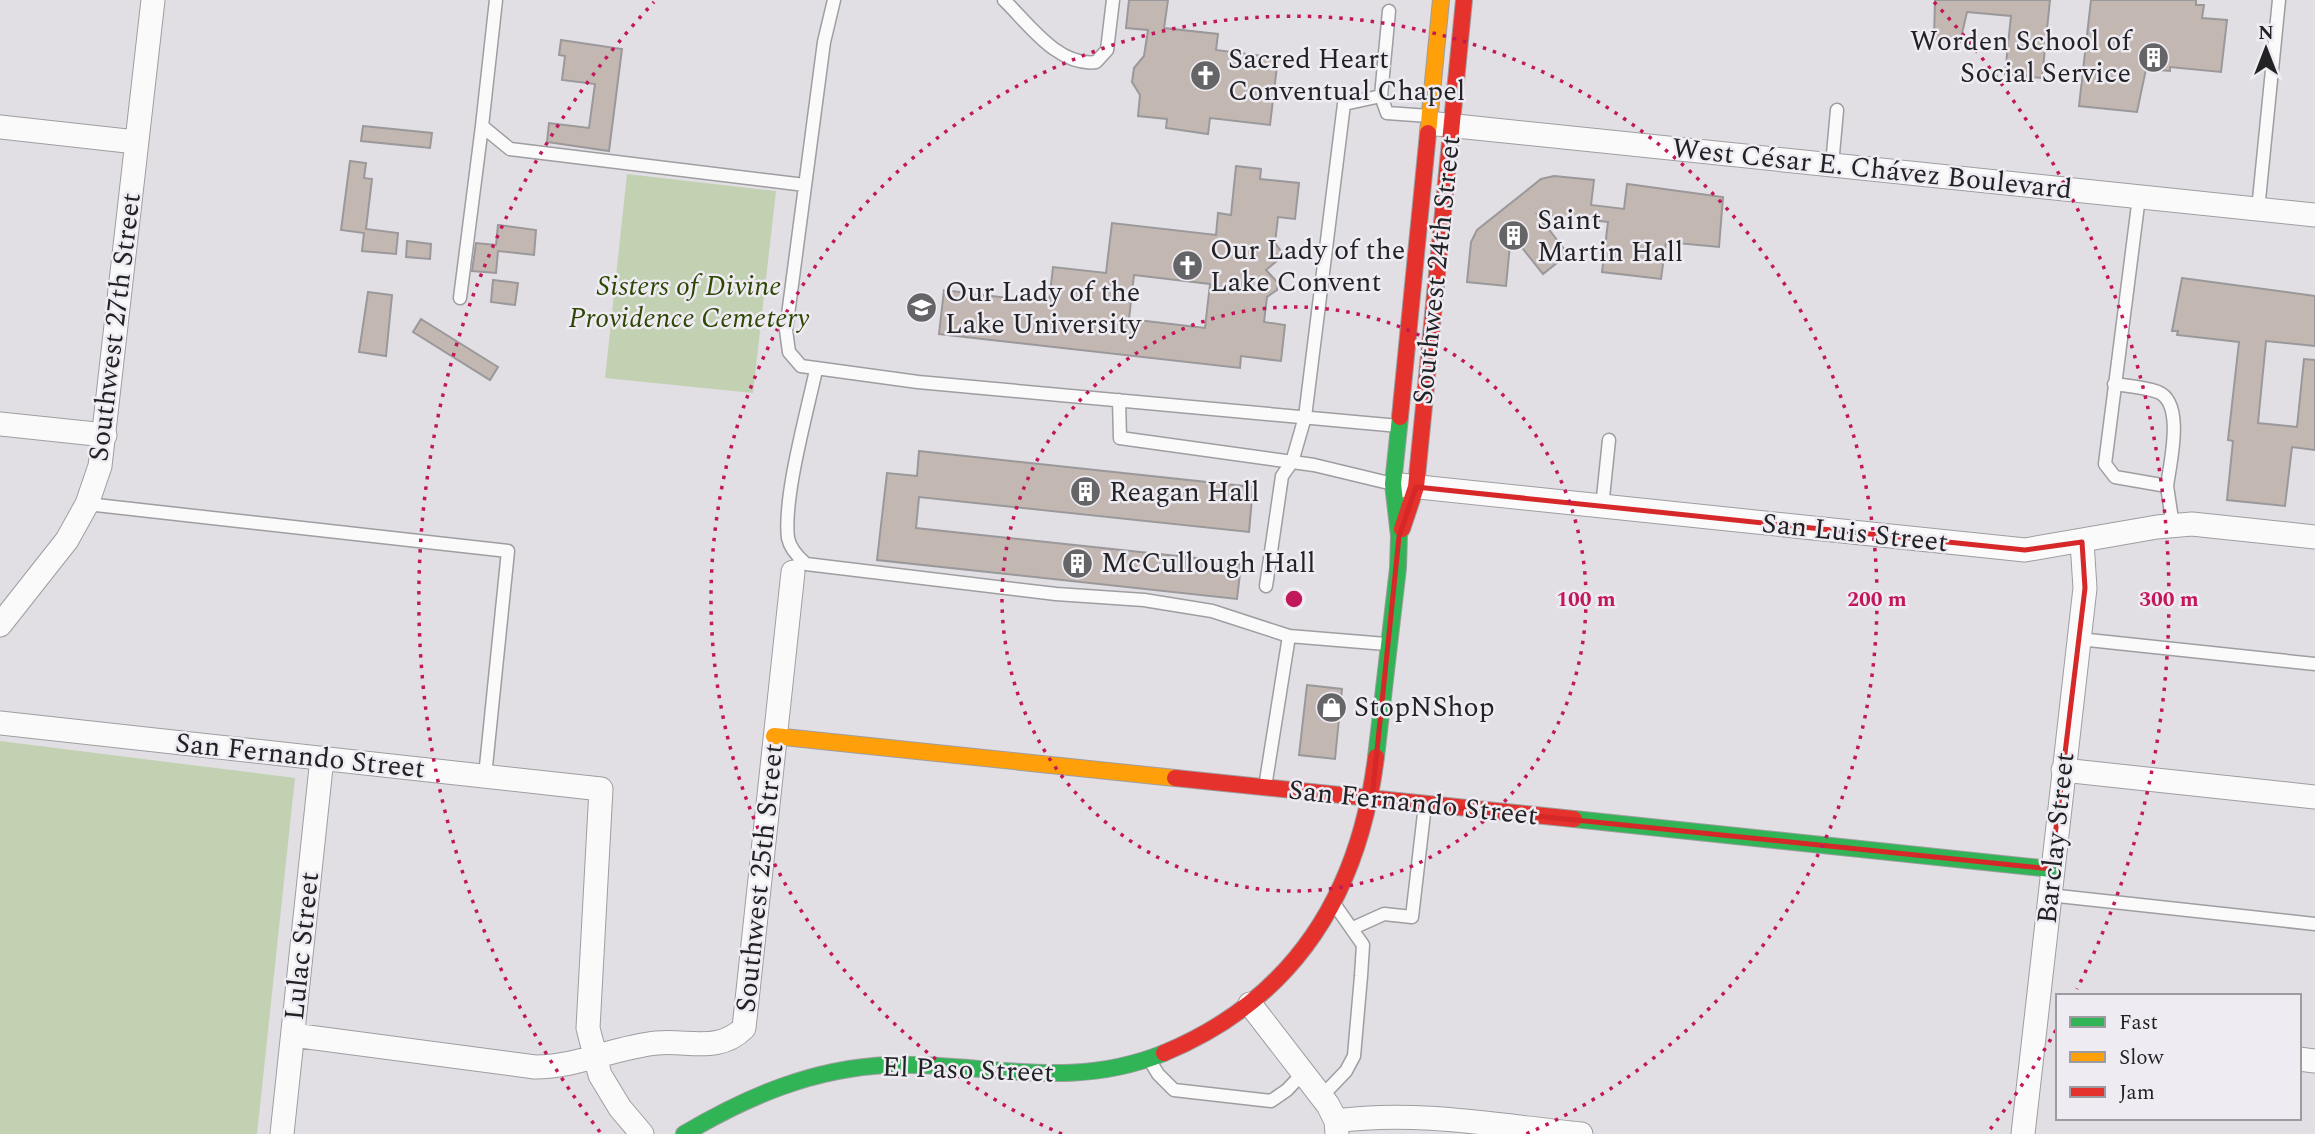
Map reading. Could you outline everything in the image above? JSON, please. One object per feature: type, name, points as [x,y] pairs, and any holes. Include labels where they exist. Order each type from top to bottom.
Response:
[{"type":"main road","name":"Southwest 24th Street","points":[[1250,1004],[1273,987],[1294,964],[1335,905],[1350,873],[1372,799],[1399,537],[1393,484],[1441,0]]},
{"type":"main road","name":"Southwest 24th Street","points":[[1399,537],[1416,487],[1464,0]]},
{"type":"main road","name":"San Fernando Street","points":[[774,736],[2051,869]]},
{"type":"main road","name":"El Paso Street","points":[[684,1134],[745,1099],[818,1073],[870,1065],[924,1065],[1031,1076],[1103,1071],[1149,1059],[1202,1034],[1250,1004]]},
{"type":"street","name":"Southwest 27th Street","points":[[0,625],[67,540],[87,505],[100,466],[153,0]]},
{"type":"street","name":"West César E. Chávez Boulevard","points":[[1429,120],[1452,125],[2315,215]]},
{"type":"street","points":[[0,127],[136,142]]},
{"type":"street","points":[[0,424],[105,435]]},
{"type":"street","name":"San Luis Street","points":[[1393,484],[2025,550],[2192,524],[2315,537]]},
{"type":"street","name":"Barclay Street","points":[[2023,1134],[2047,1035],[2049,895],[2085,588],[2082,542]]},
{"type":"street","name":"Southwest 25th Street","points":[[595,1057],[650,1044],[716,1045],[729,1040],[744,1028],[795,564]]},
{"type":"street","name":"San Fernando Street","points":[[0,723],[601,789],[588,984],[588,1028],[595,1057]]},
{"type":"street","name":"Lulac Street","points":[[282,1134],[322,758]]},
{"type":"street","points":[[2063,770],[2315,797]]},
{"type":"street","points":[[1250,1004],[1321,1097],[1337,1127],[1378,1115],[1580,1134]]},
{"type":"street","points":[[293,1035],[535,1067],[553,1067],[595,1057],[600,1075],[620,1108],[642,1134]]},
{"type":"lane","points":[[460,298],[496,0]]},
{"type":"lane","points":[[834,0],[824,42],[787,342],[789,352],[801,366],[816,370],[1400,426]]},
{"type":"lane","points":[[1004,0],[1044,41],[1086,64],[1096,62],[1107,50],[1113,0]]},
{"type":"lane","points":[[2258,210],[2279,0]]},
{"type":"lane","points":[[1389,11],[1381,96],[1387,113],[1429,120]]},
{"type":"lane","points":[[1266,586],[1282,476],[1292,462],[1305,417],[1345,104],[1381,96]]},
{"type":"lane","points":[[1832,165],[1837,110]]},
{"type":"lane","points":[[482,125],[510,149],[805,185]]},
{"type":"lane","points":[[2139,197],[2105,464],[2115,477],[2167,486]]},
{"type":"lane","points":[[816,370],[790,506],[788,539],[795,564],[1056,594],[1144,600],[1212,611],[1289,636],[1388,644]]},
{"type":"lane","points":[[2114,384],[2159,393],[2168,401],[2175,420],[2167,486],[2173,526]]},
{"type":"lane","points":[[1119,400],[1120,438],[1292,462],[1393,484]]},
{"type":"lane","points":[[1602,507],[1609,440]]},
{"type":"lane","points":[[87,505],[508,551],[485,776]]},
{"type":"lane","points":[[1265,788],[1289,636]]},
{"type":"lane","points":[[2079,639],[2315,664]]},
{"type":"lane","points":[[1353,928],[1384,914],[1412,917],[1425,804]]},
{"type":"lane","points":[[2049,895],[2315,924]]},
{"type":"lane","points":[[1321,1097],[1346,1071],[1354,1056],[1363,945],[1335,905]]},
{"type":"lane","points":[[1149,1059],[1158,1074],[1174,1090],[1271,1101],[1287,1090],[1303,1073]]},
{"type":"highlighted area","points":[[1416,487],[2025,550],[2082,542],[2085,588],[2051,869],[1372,799],[1399,537]]},
{"type":"green space","name":"Sisters of Divine Providence Cemetery","points":[[627,174],[776,191],[753,393],[605,378]]},
{"type":"green space","points":[[0,741],[295,778],[257,1134],[0,1134]]},
{"type":"building","name":"Sacred Heart Conventual Chapel","points":[[1129,0],[1168,0],[1164,28],[1218,34],[1216,50],[1278,58],[1270,125],[1210,118],[1208,134],[1166,128],[1167,119],[1138,116],[1140,95],[1132,82],[1134,68],[1144,56],[1148,30],[1126,28]]},
{"type":"building","points":[[1935,0],[2050,0],[2042,78],[2005,74],[2011,16],[1967,12],[1960,42],[1934,39]]},
{"type":"building","name":"Worden School of Social Service","points":[[2091,0],[2196,0],[2196,5],[2204,5],[2202,18],[2227,20],[2221,72],[2170,67],[2170,71],[2146,69],[2137,112],[2079,106]]},
{"type":"building","points":[[561,40],[622,49],[609,151],[547,142],[549,123],[589,128],[595,84],[562,80],[565,56],[559,55]]},
{"type":"building","points":[[363,126],[432,133],[430,148],[361,141]]},
{"type":"building","points":[[350,161],[366,163],[364,178],[372,179],[366,229],[398,233],[396,254],[362,251],[364,233],[341,230]]},
{"type":"building","points":[[1236,166],[1261,169],[1260,179],[1299,183],[1295,219],[1278,217],[1275,243],[1284,255],[1266,270],[1278,283],[1277,290],[1267,297],[1264,322],[1285,325],[1281,361],[1241,356],[1240,368],[939,334],[944,290],[1049,303],[1053,267],[1106,273],[1112,223],[1216,235],[1218,213],[1231,215]],"holes":[[[1134,275],[1210,284],[1205,328],[1129,319]]]},
{"type":"building","points":[[1554,176],[1594,180],[1591,205],[1624,209],[1627,184],[1723,197],[1719,247],[1666,242],[1661,279],[1602,272],[1608,222],[1537,214],[1568,254],[1543,274],[1511,234],[1506,286],[1467,282],[1471,242],[1477,230],[1541,179]]},
{"type":"building","points":[[498,225],[536,230],[534,255],[498,251],[496,273],[472,271],[476,243],[496,245]]},
{"type":"building","points":[[407,241],[431,244],[430,259],[406,257]]},
{"type":"building","points":[[2182,278],[2315,296],[2315,346],[2266,341],[2258,423],[2297,427],[2304,359],[2315,360],[2315,450],[2292,447],[2285,506],[2227,500],[2233,441],[2228,440],[2239,342],[2177,335],[2178,331],[2172,331]]},
{"type":"building","points":[[493,280],[518,283],[515,305],[491,302]]},
{"type":"building","points":[[368,292],[392,295],[386,356],[359,352]]},
{"type":"building","points":[[421,319],[498,367],[490,380],[413,332]]},
{"type":"building","points":[[919,451],[1253,487],[1249,532],[919,497],[916,528],[1234,562],[1241,565],[1237,599],[877,560],[887,473],[917,476]]},
{"type":"building","points":[[1307,685],[1342,689],[1335,759],[1299,755]]},
{"type":"traffic: fast","points":[[1376,757],[1398,568],[1399,536],[1393,484],[1400,417]]},
{"type":"traffic: fast","points":[[1574,819],[2051,869]]},
{"type":"traffic: fast","points":[[684,1134],[732,1108],[782,1086],[861,1067],[925,1065],[1060,1073],[1129,1065],[1164,1053]]},
{"type":"traffic: slow","points":[[1428,133],[1441,0]]},
{"type":"traffic: slow","points":[[774,736],[1175,778]]},
{"type":"traffic: jam","points":[[1402,529],[1416,487],[1464,0]]},
{"type":"traffic: jam","points":[[1400,417],[1428,133]]},
{"type":"traffic: jam","points":[[1164,1053],[1210,1030],[1250,1003],[1284,972],[1312,936],[1336,897],[1354,853],[1367,807],[1376,757]]},
{"type":"traffic: jam","points":[[1175,778],[1574,819]]},
{"type":"place","name":"Worden School of Social Service","points":[[2154,57]]},
{"type":"place","name":"Sacred Heart Conventual Chapel","points":[[1205,75]]},
{"type":"place","name":"Saint Martin Hall","points":[[1514,236]]},
{"type":"place","name":"Our Lady of the Lake Convent","points":[[1187,266]]},
{"type":"place","name":"Our Lady of the Lake University","points":[[922,308]]},
{"type":"place","name":"Reagan Hall","points":[[1086,492]]},
{"type":"place","name":"McCullough Hall","points":[[1078,563]]},
{"type":"place","name":"StopNShop","points":[[1331,707]]}]
